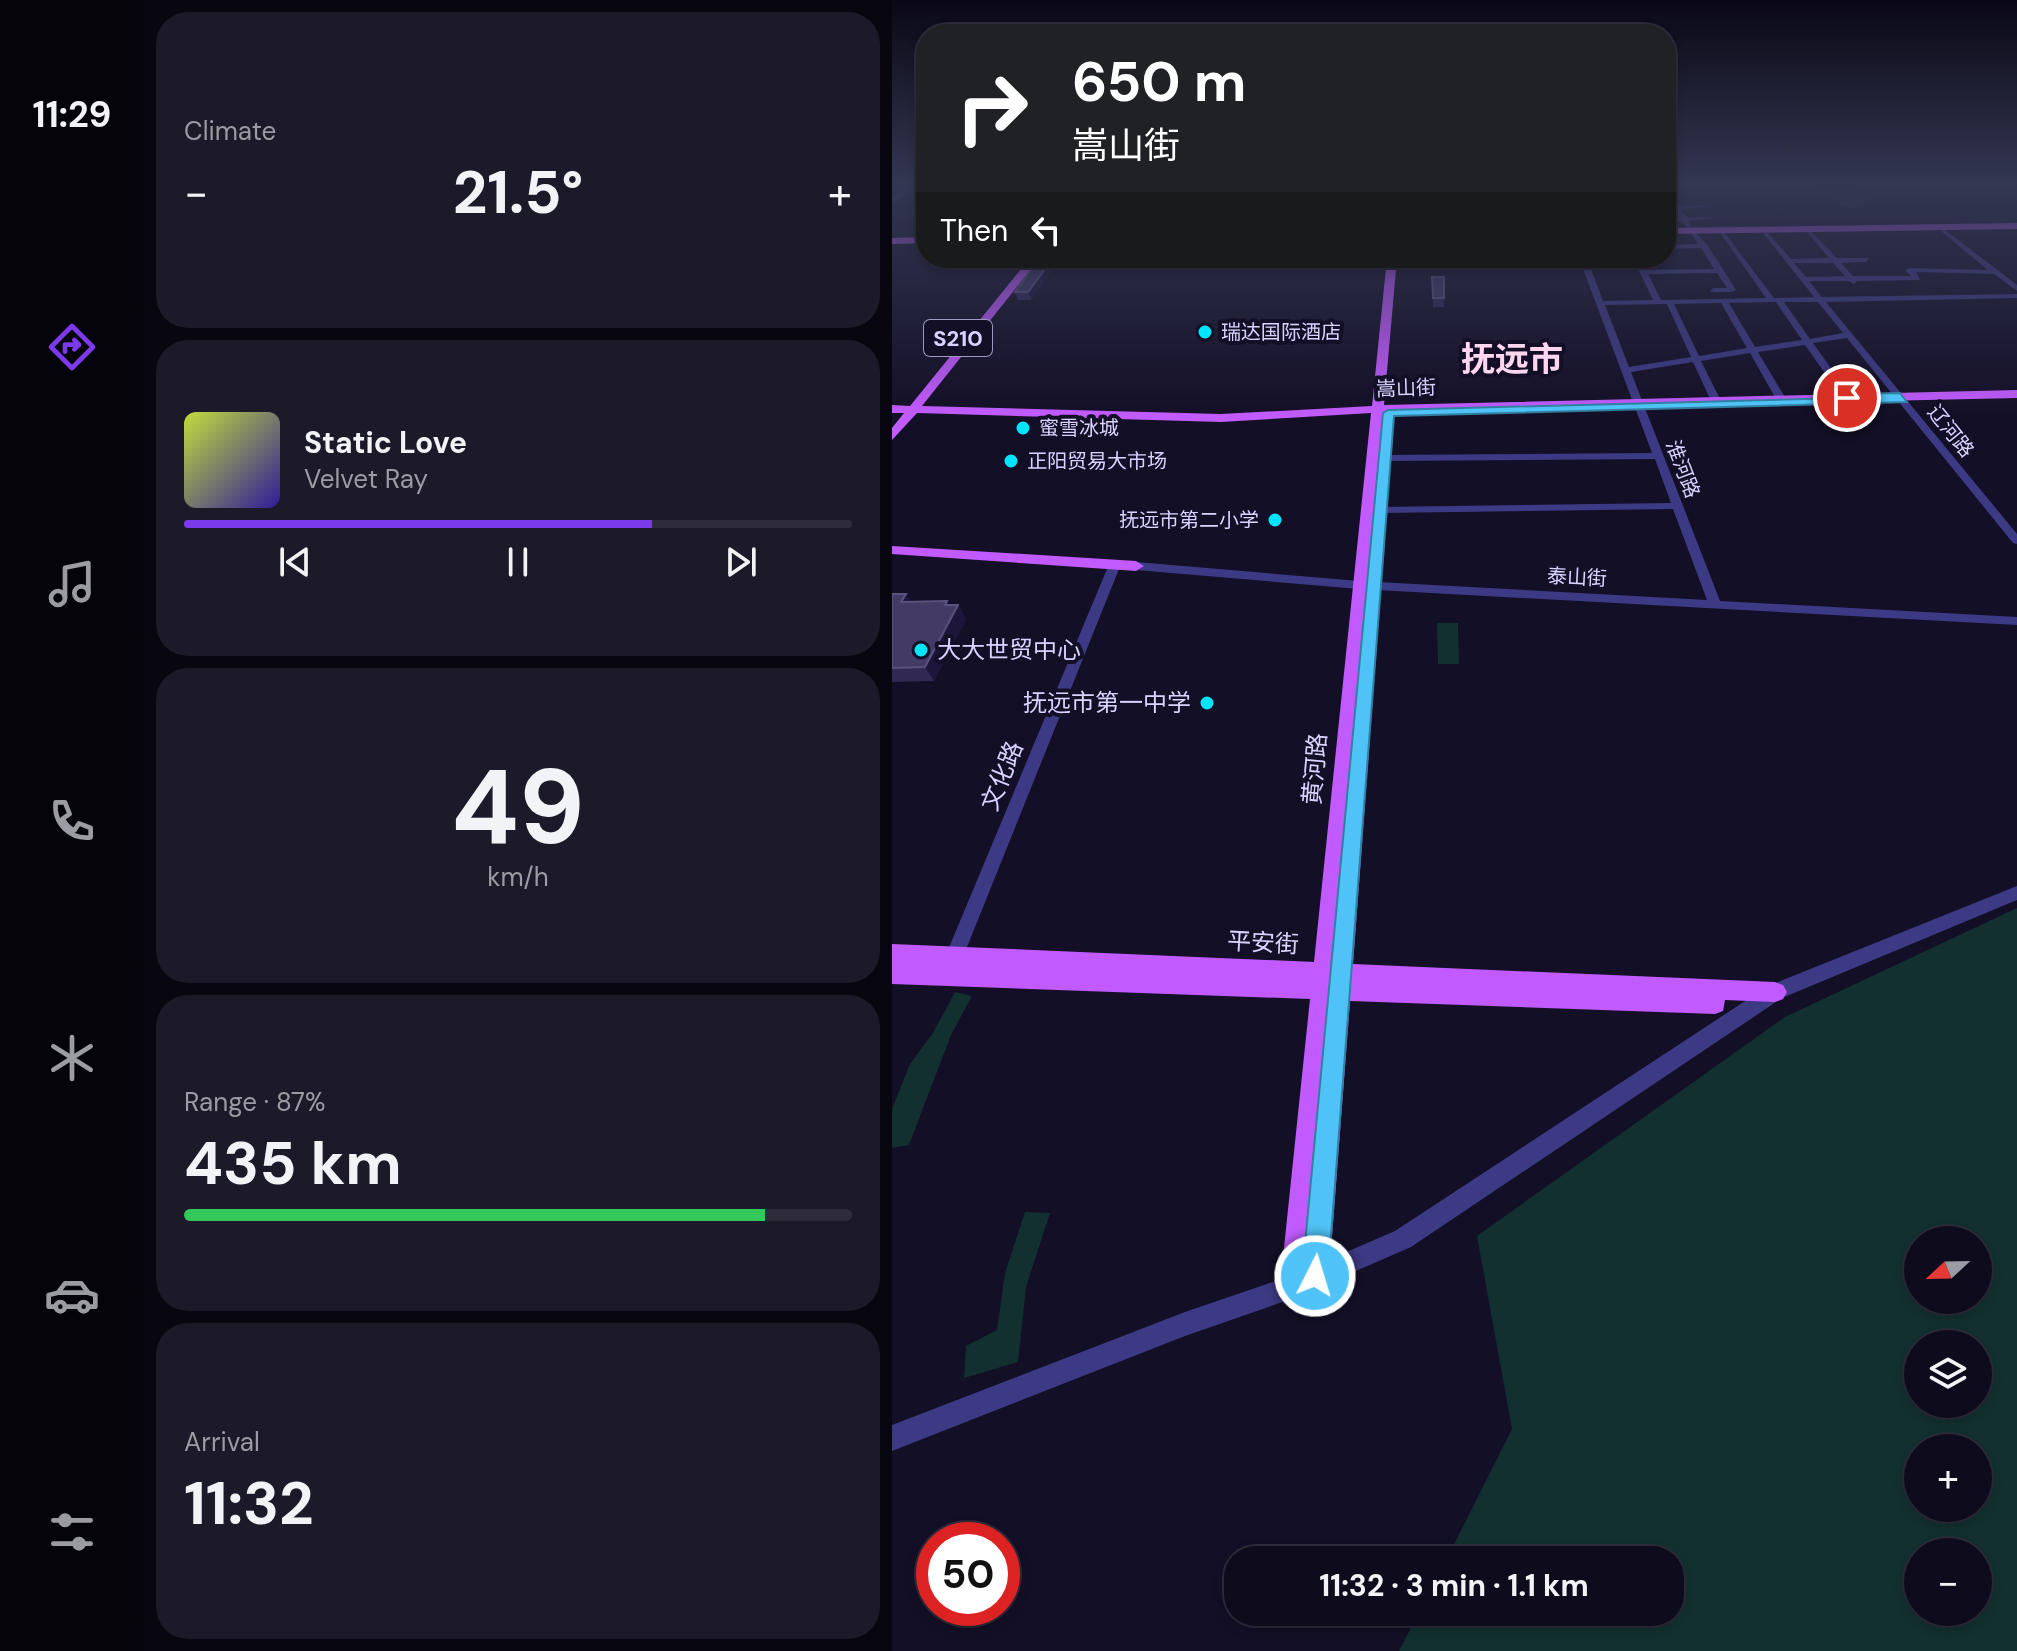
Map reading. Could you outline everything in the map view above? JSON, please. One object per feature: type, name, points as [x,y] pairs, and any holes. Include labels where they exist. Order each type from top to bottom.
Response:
[{"type":"main road","name":"S210","points":[[899,413],[1015,268]]},
{"type":"main road","points":[[892,436],[899,413],[1026,268]]},
{"type":"main road","name":"黄河路","points":[[1315,1276],[1331,983],[1382,411],[1391,268]]},
{"type":"main road","name":"黄河路","points":[[1366,586],[1380,510],[1385,458],[1382,411],[1400,268]]},
{"type":"main road","name":"嵩山街","points":[[899,413],[1220,422],[1382,411],[2017,396]]},
{"type":"main road","name":"嵩山街","points":[[1639,404],[1902,398]]},
{"type":"main road","name":"泰山街","points":[[892,550],[1136,566]]},
{"type":"main road","name":"泰山街","points":[[892,557],[1113,569],[1136,566]]},
{"type":"main road","name":"平安街","points":[[892,954],[1331,983],[1754,1005]]},
{"type":"main road","name":"平安街","points":[[892,974],[1775,992]]},
{"type":"main road","name":"黄河路","points":[[1294,1286],[1331,983]]},
{"type":"street","points":[[1677,262],[1683,272]]},
{"type":"street","points":[[1704,290],[1732,290],[1714,262]]},
{"type":"street","points":[[1746,262],[1847,398]]},
{"type":"street","name":"辽河路","points":[[1789,262],[2017,541]]},
{"type":"street","points":[[1835,262],[1868,298]]},
{"type":"street","points":[[1983,262],[2017,289]]},
{"type":"street","name":"淮河路","points":[[1587,268],[1715,604]]},
{"type":"street","points":[[1642,268],[1658,302]]},
{"type":"street","points":[[1803,279],[1917,278],[1909,270],[1996,272]]},
{"type":"street","points":[[1644,272],[1720,271]]},
{"type":"street","points":[[1690,290],[1696,301]]},
{"type":"street","points":[[1600,303],[2017,296]]},
{"type":"street","points":[[1723,300],[1781,399]]},
{"type":"street","points":[[1669,301],[1716,401]]},
{"type":"street","points":[[1625,370],[1850,335]]},
{"type":"street","points":[[1385,458],[1659,456]]},
{"type":"street","points":[[1380,510],[1678,506]]},
{"type":"street","name":"泰山街","points":[[1136,566],[1366,586],[2017,621]]},
{"type":"street","name":"文化路","points":[[954,957],[1113,569]]},
{"type":"street","points":[[892,1438],[1185,1324],[1294,1286],[1403,1239],[1775,992],[2017,893]]},
{"type":"green space","points":[[1437,623],[1458,623],[1459,664],[1438,664]]},
{"type":"green space","points":[[2017,908],[2017,1651],[1399,1651],[1412,1626],[1684,1626],[1684,1546],[1453,1546],[1512,1429],[1477,1236],[1785,1017]]},
{"type":"green space","points":[[955,992],[972,996],[951,1035],[909,1145],[892,1148],[892,1109],[910,1064],[933,1033]]},
{"type":"green space","points":[[1025,1212],[1050,1213],[1026,1287],[1018,1362],[964,1378],[966,1346],[997,1330],[1005,1273]]},
{"type":"building","points":[[1033,268],[1046,268],[1028,292],[1015,292]]},
{"type":"building","points":[[1432,277],[1444,277],[1444,298],[1433,298]]},
{"type":"building","name":"大大世贸中心","points":[[892,594],[906,594],[901,602],[947,601],[945,605],[958,605],[925,667],[892,668]]},
{"type":"place","name":"瑞达国际酒店","points":[[1205,332]]},
{"type":"place","name":"蜜雪冰城","points":[[1023,428]]},
{"type":"place","name":"正阳贸易大市场","points":[[1011,461]]},
{"type":"place","name":"抚远市第二小学","points":[[1275,520]]},
{"type":"place","name":"大大世贸中心","points":[[921,650]]},
{"type":"place","name":"抚远市第一中学","points":[[1207,703]]},
{"type":"district","name":"抚远市","points":[[1512,359]]},
{"type":"route","points":[[1315,1276],[1388,413],[1904,400],[1900,396],[1847,398]]}]
